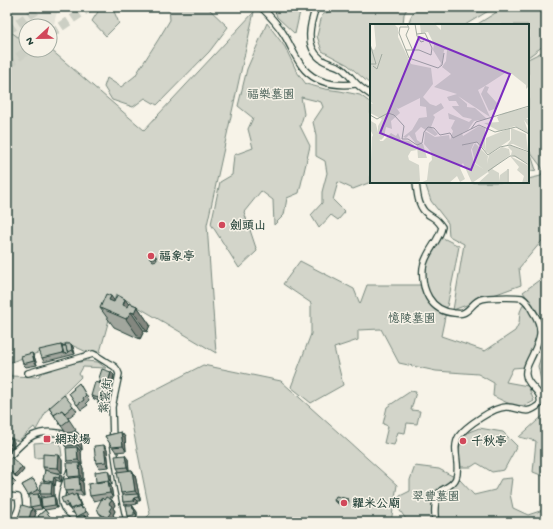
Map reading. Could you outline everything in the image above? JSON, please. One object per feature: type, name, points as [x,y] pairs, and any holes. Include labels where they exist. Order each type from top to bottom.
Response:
[{"type":"street","points":[[261,7],[283,32],[305,71],[323,82],[337,85],[356,84]]},
{"type":"street","points":[[316,7],[312,17],[310,34],[314,52],[321,60],[341,68],[356,84],[370,94]]},
{"type":"street","points":[[416,183],[421,208],[427,214],[438,219],[442,227],[441,234],[426,258],[423,269],[426,291],[433,304],[440,310],[462,313],[470,308],[475,302],[483,299],[522,298],[526,300],[539,320],[541,334],[528,363],[526,375],[539,394],[541,400],[540,404],[533,410],[505,407],[498,409],[472,422],[459,436],[455,450],[457,476],[454,482],[440,491],[437,496],[435,516],[436,522]]},
{"type":"street","name":"紫雲街","points":[[28,373],[93,354],[105,362],[113,365],[117,369],[119,374],[112,407],[113,442],[120,489],[127,522]]},
{"type":"street","points":[[7,459],[29,438],[38,433],[46,432],[63,434],[68,440],[70,449]]},
{"type":"street","points":[[70,465],[70,471],[64,484],[62,500],[65,508],[78,522]]},
{"type":"street","points":[[8,496],[18,497],[20,505],[12,522]]},
{"type":"shaded area","points":[[7,7],[61,7],[55,18],[18,18],[18,37],[7,29]]},
{"type":"green space","points":[[101,7],[112,7],[119,23],[106,36],[92,21]]},
{"type":"green space","points":[[169,7],[207,7],[228,27],[209,52],[157,105],[145,98],[133,107],[112,100],[104,87],[107,78],[121,87],[135,76],[170,20]]},
{"type":"green space","points":[[274,7],[301,7],[295,34],[277,17]]},
{"type":"green space","points":[[338,7],[408,7],[404,14],[403,24],[370,24],[370,84],[348,65],[322,51],[317,36],[322,15]]},
{"type":"green space","points":[[418,7],[495,7],[467,24],[409,24],[414,11]]},
{"type":"green space","points":[[505,7],[546,7],[546,44],[529,56],[529,24],[478,24]]},
{"type":"green space","points":[[254,12],[207,225],[216,353],[116,294],[100,352],[89,353],[67,343],[8,363],[11,376],[38,377],[43,371],[85,361],[98,362],[106,368],[83,367],[79,374],[81,377],[65,393],[65,396],[47,410],[36,430],[34,427],[18,441],[7,437],[7,29],[18,37],[18,58],[58,58],[58,56],[144,130]]},
{"type":"green space","name":"福樂墓園","points":[[267,23],[285,47],[297,72],[306,84],[360,95],[370,102],[370,182],[353,189],[338,182],[333,200],[345,212],[338,220],[331,215],[319,228],[311,215],[322,203],[322,192],[327,173],[325,161],[316,156],[316,135],[313,122],[323,107],[321,102],[301,97],[304,114],[300,126],[310,146],[299,193],[287,198],[284,215],[274,225],[273,200],[261,191],[244,212],[257,251],[239,268],[211,224],[220,182],[232,175],[234,155],[253,148],[248,129],[253,118],[238,106],[247,69]]},
{"type":"green space","points":[[546,50],[546,236],[519,268],[521,285],[453,310],[464,244],[449,236],[448,223],[431,201],[425,183],[529,183],[529,179],[541,176],[543,169],[530,152],[536,170],[529,172],[529,58]]},
{"type":"green space","name":"憶陵墓園","points":[[441,237],[459,246],[441,336],[485,351],[515,331],[519,323],[520,312],[525,300],[535,310],[539,317],[539,335],[525,367],[513,368],[506,382],[528,386],[534,401],[529,404],[518,406],[493,396],[494,383],[478,374],[436,371],[399,363],[381,329],[358,330],[358,340],[334,348],[343,385],[311,403],[291,387],[311,334],[311,303],[283,284],[300,261],[354,289],[360,304],[367,285],[424,285],[430,254]]},
{"type":"green space","points":[[546,275],[546,314],[541,317],[523,292]]},
{"type":"green space","points":[[546,341],[546,405],[538,366]]},
{"type":"green space","points":[[203,365],[281,381],[397,485],[391,522],[142,522],[150,514],[128,404]]},
{"type":"green space","points":[[411,391],[416,392],[411,410],[420,411],[417,424],[407,423],[405,433],[398,432],[394,445],[384,443],[388,426],[383,424],[387,407]]},
{"type":"green space","points":[[546,413],[546,477],[533,472],[536,441],[519,437]]},
{"type":"green space","points":[[479,428],[503,432],[517,446],[504,470],[492,472],[477,463],[471,467],[459,467],[461,438],[469,432]]},
{"type":"green space","points":[[60,441],[62,456],[35,458],[34,443]]},
{"type":"green space","name":"翠豐墓園","points":[[415,466],[439,469],[460,480],[474,495],[495,490],[501,479],[512,478],[510,494],[513,508],[528,515],[546,509],[546,522],[408,522],[396,505],[400,496],[410,491],[410,480]]},
{"type":"building","points":[[149,252],[153,255],[155,254],[156,258],[152,259],[147,255]]},
{"type":"building","points":[[106,294],[111,296],[109,300],[114,302],[117,295],[125,299],[123,305],[127,307],[129,303],[137,306],[134,313],[131,312],[126,319],[100,308]]},
{"type":"building","points":[[65,344],[71,344],[72,350],[67,352]]},
{"type":"building","points":[[61,345],[63,353],[42,358],[39,350]]},
{"type":"building","points":[[62,346],[66,346],[68,353],[64,354]]},
{"type":"building","points":[[32,353],[34,361],[23,364],[21,356]]},
{"type":"building","points":[[102,369],[111,372],[108,383],[98,381]]},
{"type":"building","points":[[95,382],[110,387],[106,404],[98,403],[99,398],[91,396]]},
{"type":"building","points":[[79,383],[86,395],[83,398],[84,400],[77,405],[69,393]]},
{"type":"building","points":[[64,395],[73,406],[65,413],[62,410],[54,415],[49,408]]},
{"type":"building","points":[[62,410],[69,420],[61,426],[54,415]]},
{"type":"building","points":[[77,432],[78,445],[65,446],[64,433]]},
{"type":"building","points":[[121,432],[123,446],[112,447],[105,436]]},
{"type":"building","points":[[462,437],[465,439],[462,442],[460,440]]},
{"type":"building","points":[[7,438],[12,438],[8,449],[7,449]]},
{"type":"building","points":[[104,445],[106,462],[96,463],[94,446]]},
{"type":"building","points":[[77,447],[78,460],[67,461],[66,448]]},
{"type":"building","points":[[43,454],[59,455],[58,468],[43,467]]},
{"type":"building","points":[[125,455],[127,467],[117,468],[115,456]]},
{"type":"building","points":[[11,457],[22,467],[15,475],[7,468],[7,461]]},
{"type":"building","points":[[67,463],[79,463],[80,476],[68,477]]},
{"type":"building","points":[[45,470],[60,474],[59,478],[54,477],[53,482],[43,480]]},
{"type":"building","points":[[108,470],[110,480],[96,482],[95,472]]},
{"type":"building","points":[[132,470],[135,491],[121,493],[117,472]]},
{"type":"building","points":[[7,472],[13,479],[7,485]]},
{"type":"building","points":[[79,477],[80,490],[65,491],[64,479]]},
{"type":"building","points":[[33,479],[39,489],[28,495],[22,485]]},
{"type":"building","points":[[108,481],[110,493],[90,496],[88,484]]},
{"type":"building","points":[[41,482],[52,483],[51,494],[40,494]]},
{"type":"building","points":[[38,494],[40,505],[30,507],[29,495]]},
{"type":"building","points":[[72,494],[73,496],[76,494],[80,505],[70,509],[67,502],[63,503],[61,498]]},
{"type":"building","points":[[138,494],[138,497],[134,498],[134,501],[123,502],[122,495]]},
{"type":"building","points":[[54,496],[55,505],[42,507],[41,498]]},
{"type":"building","points":[[336,496],[348,499],[344,503],[339,503],[334,500]]},
{"type":"building","points":[[106,497],[112,500],[109,504],[112,506],[109,511],[111,512],[107,518],[99,513],[97,508],[102,498],[104,500]]},
{"type":"building","points":[[22,505],[32,508],[28,522],[17,521]]},
{"type":"building","points":[[126,505],[132,505],[135,512],[134,515],[128,516]]},
{"type":"building","points":[[81,506],[86,512],[76,517],[72,509]]},
{"type":"building","points":[[45,510],[52,519],[48,522],[43,522],[38,516]]},
{"type":"building","points":[[84,515],[85,522],[79,522],[77,517]]},
{"type":"building","points":[[108,520],[109,522],[98,522]]},
{"type":"tunnel","points":[[7,31],[41,7]]},
{"type":"tunnel","points":[[58,29],[90,7]]},
{"type":"tunnel","points":[[7,65],[18,57]]},
{"type":"place","name":"劍頭山","points":[[222,225]]},
{"type":"place","name":"福象亭","points":[[151,256]]},
{"type":"place","name":"網球場","points":[[47,439]]},
{"type":"place","name":"千秋亭","points":[[463,441]]},
{"type":"place","name":"糶米公廟","points":[[344,503]]}]
